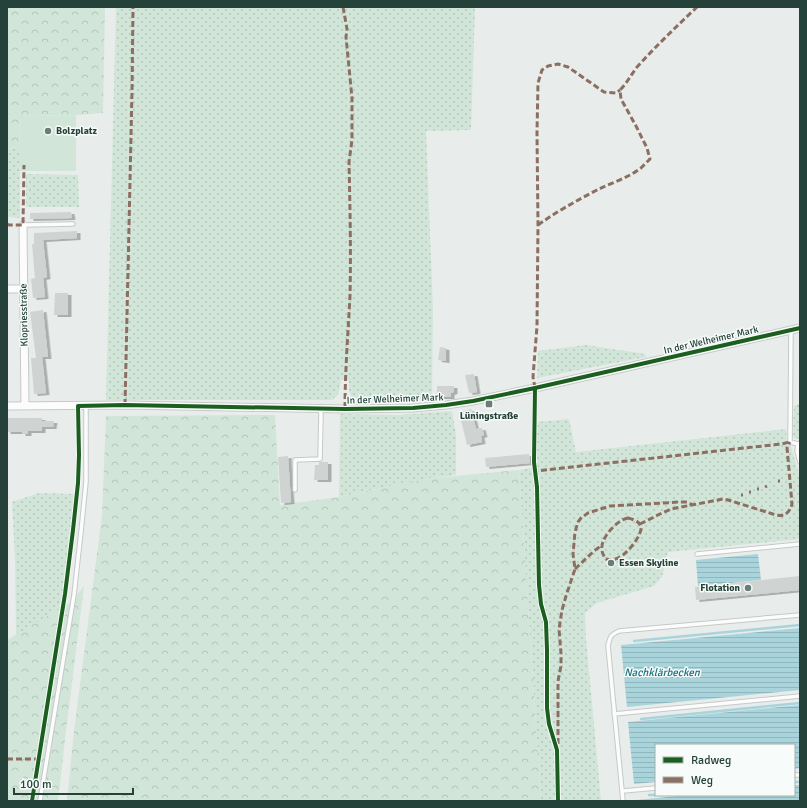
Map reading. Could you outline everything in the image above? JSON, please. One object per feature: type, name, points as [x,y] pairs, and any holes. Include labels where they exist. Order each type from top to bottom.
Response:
[{"type":"street","name":"Klopriesstraße","points":[[23,225],[25,406]]},
{"type":"street","points":[[7,288],[24,289]]},
{"type":"street","name":"In der Welheimer Mark","points":[[7,406],[413,408],[446,405],[535,388],[800,328]]},
{"type":"lane","points":[[23,225],[73,224]]},
{"type":"lane","points":[[790,330],[790,442],[799,444],[797,451],[800,462]]},
{"type":"lane","points":[[535,388],[534,462],[536,471]]},
{"type":"lane","points":[[40,801],[74,595],[86,482],[86,406]]},
{"type":"lane","points":[[295,490],[295,460],[320,459],[320,408]]},
{"type":"lane","points":[[697,554],[800,544]]},
{"type":"lane","points":[[624,801],[608,646],[609,639],[612,634],[619,631],[800,615]]},
{"type":"lane","points":[[614,714],[800,696]]},
{"type":"lane","points":[[623,791],[655,788]]},
{"type":"green space","points":[[7,7],[105,7],[103,113],[19,116],[20,146],[7,149]]},
{"type":"green space","points":[[116,7],[475,7],[471,130],[426,131],[433,310],[432,399],[359,400],[351,396],[349,390],[349,380],[341,380],[338,394],[331,400],[106,400]]},
{"type":"green space","name":"Bolzplatz","points":[[76,115],[76,171],[20,171],[19,116]]},
{"type":"green space","points":[[20,146],[20,218],[9,217],[7,219],[7,149]]},
{"type":"green space","points":[[26,174],[78,175],[79,207],[26,207]]},
{"type":"green space","points":[[586,345],[645,354],[646,357],[537,378],[538,351]]},
{"type":"green space","points":[[800,404],[800,438],[796,439],[793,436],[794,406]]},
{"type":"green space","points":[[452,411],[456,435],[456,475],[424,479],[339,497],[340,414],[399,415]]},
{"type":"green space","points":[[275,415],[280,505],[339,497],[424,479],[519,470],[541,801],[67,801],[74,731],[102,515],[106,416]]},
{"type":"green space","points":[[569,419],[576,452],[786,429],[787,444],[791,447],[800,477],[800,539],[668,552],[662,577],[654,586],[597,603],[585,613],[601,801],[541,801],[519,470],[537,467],[536,422]]},
{"type":"green space","points":[[39,493],[74,494],[70,541],[61,609],[16,635],[15,558],[12,502]]},
{"type":"green space","points":[[84,586],[58,801],[7,801],[7,640],[70,603]]},
{"type":"water","points":[[758,554],[761,580],[698,586],[696,560]]},
{"type":"water","name":"Nachklärbecken","points":[[800,628],[800,690],[627,707],[621,645]]},
{"type":"water","points":[[800,705],[800,768],[795,769],[795,744],[655,744],[655,782],[634,784],[628,722]]},
{"type":"water","points":[[795,785],[800,785],[800,801],[636,800],[678,796],[795,796]]},
{"type":"building","points":[[71,212],[72,218],[30,219],[30,213]]},
{"type":"building","points":[[77,231],[77,238],[43,240],[47,277],[43,278],[45,297],[33,298],[31,279],[35,278],[32,244],[34,244],[34,233]]},
{"type":"building","points":[[55,293],[68,293],[68,315],[54,315]]},
{"type":"building","points":[[43,310],[48,357],[42,357],[46,393],[34,394],[31,358],[36,358],[30,312]]},
{"type":"building","points":[[440,347],[446,348],[446,361],[438,360]]},
{"type":"building","points":[[474,374],[477,392],[469,393],[465,375]]},
{"type":"building","points":[[437,386],[454,386],[454,392],[451,393],[451,397],[440,397],[440,393],[437,393]]},
{"type":"building","points":[[471,409],[476,429],[482,428],[484,435],[481,436],[482,442],[467,445],[459,412]]},
{"type":"building","points":[[7,418],[42,418],[42,421],[54,421],[53,427],[42,427],[42,431],[28,431],[28,434],[22,434],[22,432],[7,432]]},
{"type":"building","points":[[529,454],[530,463],[486,467],[485,458]]},
{"type":"building","points":[[288,456],[291,502],[281,503],[278,457]]},
{"type":"building","points":[[319,462],[328,462],[328,480],[314,480],[315,465],[319,465]]},
{"type":"building","name":"Flotation","points":[[800,576],[800,590],[696,600],[695,587]]},
{"type":"waterway","points":[[634,641],[800,625]]},
{"type":"waterway","points":[[641,719],[800,703]]},
{"type":"waterway","points":[[795,782],[800,782]]},
{"type":"waterway","points":[[649,795],[655,795]]},
{"type":"marked path","points":[[125,405],[133,7]]},
{"type":"marked path","points":[[343,7],[347,29],[346,37],[352,98],[352,140],[349,162],[350,296],[345,409]]},
{"type":"marked path","points":[[538,225],[581,198],[636,172],[650,159],[647,148],[621,99],[620,90],[644,59],[697,7]]},
{"type":"marked path","points":[[535,388],[533,377],[537,326],[538,83],[542,70],[548,66],[558,64],[568,67],[604,92],[616,93],[620,90]]},
{"type":"marked path","points":[[7,224],[23,225],[24,165]]},
{"type":"marked path","points":[[536,475],[536,471],[790,442]]},
{"type":"marked path","points":[[640,524],[671,509],[723,499],[776,515],[784,515],[788,512],[792,504],[787,447],[790,442]]},
{"type":"marked path","points":[[558,744],[558,681],[561,666],[559,629],[562,610],[575,569],[573,554],[575,532],[578,522],[588,513],[610,506],[680,502],[687,502],[693,505]]},
{"type":"marked path","points":[[628,518],[635,520],[641,526],[637,539],[621,556],[616,559],[606,559],[602,550],[605,538],[615,525],[628,518]]},
{"type":"marked path","points":[[575,569],[602,545]]},
{"type":"marked path","points":[[7,759],[39,759]]},
{"type":"cycle path","points":[[32,801],[65,594],[73,530],[78,483],[78,406],[125,405],[345,409],[413,408],[446,405],[535,388],[800,328]]},
{"type":"cycle path","points":[[535,388],[534,462],[537,487],[539,585],[541,604],[546,622],[547,708],[549,724],[557,750],[558,801]]},
{"type":"place","name":"Bolzplatz","points":[[48,131]]},
{"type":"place","name":"Lüningstraße","points":[[489,404]]},
{"type":"place","name":"Essen Skyline","points":[[611,563]]},
{"type":"place","name":"Flotation","points":[[748,588]]}]
